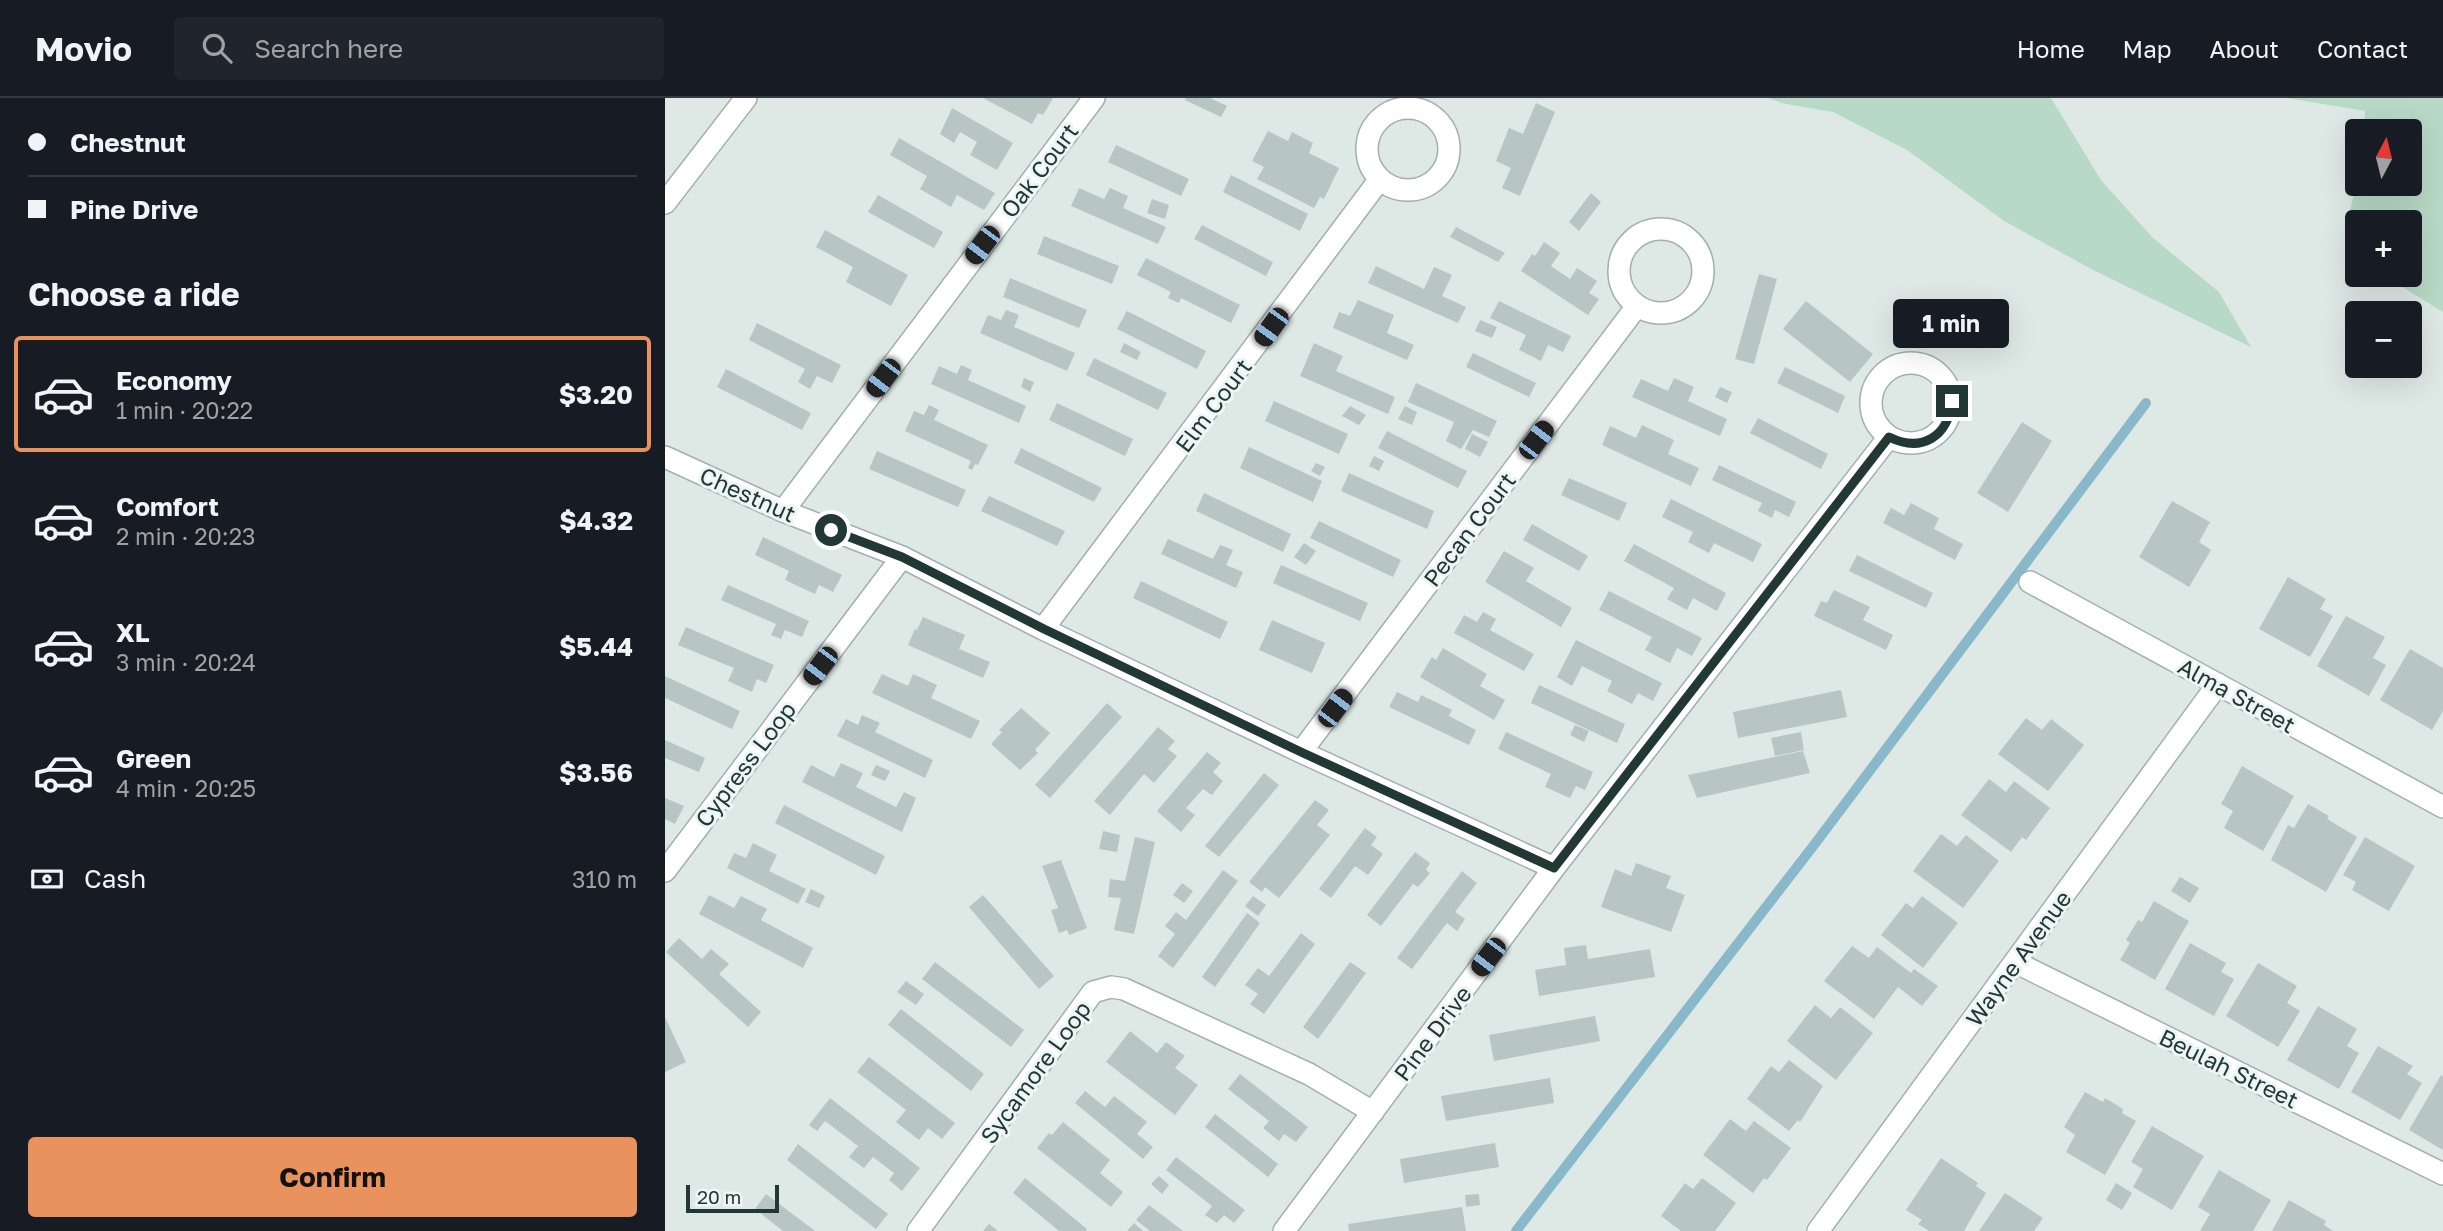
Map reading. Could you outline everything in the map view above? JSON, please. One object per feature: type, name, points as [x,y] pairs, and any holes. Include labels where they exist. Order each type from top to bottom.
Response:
[{"type":"street","points":[[665,203],[746,98]]},
{"type":"street","name":"Oak Court","points":[[783,511],[1094,98]]},
{"type":"street","name":"Elm Court","points":[[1044,629],[1380,178]]},
{"type":"street","name":"Pecan Court","points":[[1301,752],[1637,306]]},
{"type":"street","name":"Pine Drive","points":[[1284,1231],[1554,868],[1889,437]]},
{"type":"street","name":"Chestnut","points":[[665,457],[783,511],[902,557],[1044,629],[1301,752],[1554,868]]},
{"type":"street","name":"Cypress Loop","points":[[665,871],[902,557]]},
{"type":"street","name":"Alma Street","points":[[2030,582],[2443,807]]},
{"type":"street","name":"Wayne Avenue","points":[[1820,1230],[2218,684]]},
{"type":"street","name":"Beulah Street","points":[[2015,962],[2443,1174]]},
{"type":"street","name":"Sycamore Loop","points":[[918,1231],[1093,992],[1111,987],[1124,989],[1309,1074],[1373,1112]]},
{"type":"green space","points":[[1769,98],[2051,98],[2101,180],[2153,238],[2219,292],[2251,347],[2093,270],[2004,221],[1907,150],[1833,112],[1781,103]]},
{"type":"green space","points":[[2287,98],[2443,98],[2443,312],[2402,287],[2422,287],[2422,210],[2350,210],[2353,196],[2422,196],[2422,119],[2365,119],[2365,111]]},
{"type":"building","points":[[983,98],[1053,98],[1043,115],[1038,113],[1032,124]]},
{"type":"building","points":[[1210,98],[1227,106],[1221,117],[1185,100]]},
{"type":"building","points":[[1536,103],[1555,112],[1520,196],[1502,188],[1511,168],[1496,161],[1509,128],[1523,134]]},
{"type":"building","points":[[952,108],[1013,143],[997,170],[970,155],[977,142],[960,132],[954,143],[940,134]]},
{"type":"building","points":[[1268,131],[1288,141],[1292,132],[1313,143],[1309,153],[1339,168],[1324,199],[1320,197],[1314,208],[1257,179],[1264,167],[1252,161]]},
{"type":"building","points":[[899,138],[995,193],[984,210],[957,195],[951,207],[920,189],[927,176],[890,155]]},
{"type":"building","points":[[1116,145],[1189,179],[1181,196],[1108,162]]},
{"type":"building","points":[[1231,175],[1308,214],[1300,231],[1223,192]]},
{"type":"building","points":[[1079,188],[1104,199],[1110,188],[1128,196],[1123,208],[1166,227],[1158,244],[1071,206]]},
{"type":"building","points":[[1591,193],[1601,202],[1579,231],[1569,222]]},
{"type":"building","points":[[878,195],[943,232],[934,248],[868,212]]},
{"type":"building","points":[[1152,199],[1169,205],[1165,219],[1147,213]]},
{"type":"building","points":[[1202,225],[1273,262],[1266,276],[1194,239]]},
{"type":"building","points":[[1456,227],[1505,253],[1498,262],[1450,237]]},
{"type":"building","points":[[825,230],[908,275],[891,306],[846,282],[853,267],[816,247]]},
{"type":"building","points":[[1044,236],[1119,266],[1112,284],[1037,254]]},
{"type":"building","points":[[1544,242],[1560,253],[1551,266],[1570,279],[1577,268],[1597,281],[1589,293],[1599,299],[1588,315],[1521,271]]},
{"type":"building","points":[[1146,258],[1240,305],[1231,323],[1181,298],[1179,303],[1168,298],[1171,292],[1137,275]]},
{"type":"building","points":[[1376,266],[1424,289],[1434,267],[1452,275],[1442,296],[1466,307],[1458,323],[1368,283]]},
{"type":"building","points":[[1759,274],[1777,279],[1754,364],[1735,359]]},
{"type":"building","points":[[1010,278],[1087,310],[1079,328],[1003,297]]},
{"type":"building","points":[[1358,300],[1394,315],[1387,333],[1414,345],[1407,360],[1333,328],[1339,312],[1350,316]]},
{"type":"building","points":[[1499,301],[1571,336],[1563,352],[1548,345],[1541,361],[1519,350],[1526,335],[1490,318]]},
{"type":"building","points":[[1806,301],[1873,354],[1850,382],[1783,329]]},
{"type":"building","points":[[1006,310],[1019,315],[1014,327],[1075,353],[1067,371],[980,333],[988,315],[1001,320]]},
{"type":"building","points":[[1127,311],[1206,351],[1197,369],[1117,329]]},
{"type":"building","points":[[1480,320],[1497,327],[1492,338],[1475,331]]},
{"type":"building","points":[[757,323],[841,365],[832,383],[817,376],[810,389],[798,382],[805,369],[749,340]]},
{"type":"building","points":[[1124,343],[1141,352],[1137,360],[1120,352]]},
{"type":"building","points":[[1314,343],[1343,356],[1336,371],[1395,397],[1388,414],[1300,376]]},
{"type":"building","points":[[1473,353],[1536,383],[1529,397],[1466,367]]},
{"type":"building","points":[[1094,358],[1167,393],[1158,410],[1086,375]]},
{"type":"building","points":[[961,365],[972,370],[968,380],[1026,406],[1019,423],[931,384],[939,366],[957,374]]},
{"type":"building","points":[[1785,367],[1845,396],[1838,413],[1777,383]]},
{"type":"building","points":[[726,369],[811,413],[802,430],[717,387]]},
{"type":"building","points":[[1024,378],[1034,382],[1030,392],[1021,387]]},
{"type":"building","points":[[1674,378],[1694,387],[1688,401],[1727,419],[1720,436],[1632,397],[1641,379],[1668,391]]},
{"type":"building","points":[[1416,383],[1497,421],[1489,437],[1473,430],[1461,449],[1446,441],[1454,422],[1408,402]]},
{"type":"building","points":[[1720,387],[1732,392],[1727,403],[1715,397]]},
{"type":"building","points":[[1274,401],[1348,434],[1339,454],[1265,421]]},
{"type":"building","points":[[1057,403],[1133,439],[1125,456],[1049,420]]},
{"type":"building","points":[[929,405],[939,410],[934,420],[988,445],[978,465],[975,464],[972,470],[968,468],[971,461],[905,431],[914,411],[924,415]]},
{"type":"building","points":[[1350,406],[1366,415],[1359,425],[1342,416]]},
{"type":"building","points":[[1405,406],[1417,412],[1412,425],[1398,419]]},
{"type":"building","points":[[1758,418],[1828,454],[1821,469],[1750,433]]},
{"type":"building","points":[[2022,422],[2052,441],[2008,512],[1977,493]]},
{"type":"building","points":[[1642,425],[1674,440],[1668,454],[1699,468],[1691,486],[1602,445],[1610,426],[1636,438]]},
{"type":"building","points":[[1387,431],[1467,471],[1458,488],[1378,448]]},
{"type":"building","points":[[1472,434],[1488,442],[1480,457],[1465,449]]},
{"type":"building","points":[[1249,447],[1322,481],[1313,502],[1240,468]]},
{"type":"building","points":[[1021,448],[1102,488],[1094,502],[1014,463]]},
{"type":"building","points":[[877,451],[966,490],[958,507],[869,469]]},
{"type":"building","points":[[1374,456],[1384,461],[1379,471],[1369,466]]},
{"type":"building","points":[[1316,463],[1325,467],[1320,476],[1311,471]]},
{"type":"building","points":[[1719,465],[1796,502],[1789,517],[1775,510],[1772,518],[1758,511],[1762,503],[1712,480]]},
{"type":"building","points":[[1349,473],[1434,511],[1427,529],[1341,491]]},
{"type":"building","points":[[1569,478],[1627,503],[1619,521],[1561,495]]},
{"type":"building","points":[[1204,493],[1291,534],[1283,552],[1196,511]]},
{"type":"building","points":[[989,496],[1065,531],[1057,546],[981,511]]},
{"type":"building","points":[[1671,499],[1762,544],[1753,562],[1714,543],[1709,553],[1688,542],[1693,532],[1662,517]]},
{"type":"building","points":[[2172,501],[2210,522],[2199,542],[2211,550],[2189,587],[2139,557]]},
{"type":"building","points":[[1911,503],[1939,518],[1934,529],[1963,544],[1955,560],[1883,523],[1891,508],[1904,515]]},
{"type":"building","points":[[1319,521],[1401,560],[1393,577],[1310,538]]},
{"type":"building","points":[[1532,524],[1588,556],[1579,571],[1523,540]]},
{"type":"building","points":[[763,537],[842,575],[833,592],[819,585],[815,594],[785,580],[789,571],[755,555]]},
{"type":"building","points":[[1168,539],[1213,559],[1220,545],[1233,550],[1226,565],[1243,572],[1236,588],[1161,554]]},
{"type":"building","points":[[1304,543],[1316,551],[1306,565],[1294,557]]},
{"type":"building","points":[[1634,544],[1726,593],[1717,611],[1693,598],[1687,610],[1667,599],[1674,588],[1624,561]]},
{"type":"building","points":[[1504,551],[1534,568],[1526,581],[1572,608],[1561,627],[1485,582]]},
{"type":"building","points":[[1857,555],[1933,593],[1926,608],[1849,571]]},
{"type":"building","points":[[1281,565],[1368,603],[1360,621],[1273,583]]},
{"type":"building","points":[[2288,577],[2326,599],[2320,609],[2333,616],[2310,657],[2259,629]]},
{"type":"building","points":[[1141,581],[1228,622],[1220,639],[1133,598]]},
{"type":"building","points":[[728,585],[809,621],[802,637],[785,630],[781,639],[771,635],[776,624],[721,600]]},
{"type":"building","points":[[1834,590],[1870,607],[1863,620],[1893,635],[1886,650],[1814,616],[1821,601],[1827,603]]},
{"type":"building","points":[[1609,591],[1702,638],[1692,656],[1677,648],[1670,663],[1645,650],[1652,637],[1599,610]]},
{"type":"building","points":[[1483,612],[1496,619],[1490,630],[1534,654],[1524,671],[1454,633],[1464,615],[1477,622]]},
{"type":"building","points":[[2346,616],[2385,637],[2373,658],[2386,665],[2369,696],[2317,666]]},
{"type":"building","points":[[923,617],[965,635],[959,649],[990,662],[983,678],[908,645]]},
{"type":"building","points":[[1272,620],[1325,643],[1312,673],[1259,650]]},
{"type":"building","points":[[686,627],[774,665],[766,683],[757,679],[752,692],[728,681],[734,668],[678,645]]},
{"type":"building","points":[[1576,640],[1662,683],[1653,701],[1638,693],[1632,704],[1607,691],[1612,681],[1582,666],[1572,686],[1557,677]]},
{"type":"building","points":[[1443,648],[1487,674],[1480,686],[1505,700],[1494,720],[1420,677],[1432,657],[1436,660]]},
{"type":"building","points":[[2410,649],[2443,668],[2443,711],[2432,730],[2380,700]]},
{"type":"building","points":[[882,674],[908,686],[913,674],[937,685],[931,698],[980,721],[971,739],[872,693]]},
{"type":"building","points":[[665,676],[740,711],[732,729],[665,698]]},
{"type":"building","points":[[1539,685],[1625,724],[1617,743],[1531,703]]},
{"type":"building","points":[[1841,690],[1847,717],[1738,738],[1733,712]]},
{"type":"building","points":[[1397,692],[1418,702],[1421,695],[1452,710],[1449,716],[1476,730],[1469,745],[1389,707]]},
{"type":"building","points":[[1107,703],[1122,717],[1050,798],[1035,785]]},
{"type":"building","points":[[1021,708],[1050,733],[1035,750],[1038,753],[1020,770],[991,744],[1002,732],[999,730]]},
{"type":"building","points":[[862,715],[880,723],[875,732],[933,760],[925,778],[837,736],[846,719],[858,725]]},
{"type":"building","points":[[2026,718],[2042,730],[2051,719],[2084,745],[2048,791],[1998,754]]},
{"type":"building","points":[[1575,725],[1589,731],[1584,742],[1570,735]]},
{"type":"building","points":[[1158,727],[1175,741],[1168,749],[1177,756],[1154,783],[1144,774],[1110,815],[1094,801]]},
{"type":"building","points":[[1506,732],[1593,772],[1585,790],[1576,786],[1570,798],[1545,787],[1551,774],[1498,749]]},
{"type":"building","points":[[1801,732],[1804,750],[1775,756],[1771,738]]},
{"type":"building","points":[[665,740],[705,758],[699,772],[665,758]]},
{"type":"building","points":[[1803,751],[1810,773],[1697,798],[1688,775]]},
{"type":"building","points":[[1207,752],[1221,763],[1213,772],[1223,781],[1212,795],[1203,789],[1186,808],[1195,815],[1181,832],[1157,811]]},
{"type":"building","points":[[841,763],[863,773],[856,787],[896,807],[904,792],[916,798],[902,832],[802,782],[811,765],[834,777]]},
{"type":"building","points":[[876,765],[890,771],[885,781],[871,775]]},
{"type":"building","points":[[2242,766],[2294,796],[2263,851],[2224,828],[2233,811],[2221,804]]},
{"type":"building","points":[[1264,773],[1279,785],[1219,857],[1205,846]]},
{"type":"building","points":[[1989,779],[2006,792],[2014,781],[2050,808],[2026,840],[2022,837],[2011,852],[1961,815]]},
{"type":"building","points":[[665,798],[684,806],[675,824],[665,819]]},
{"type":"building","points":[[1315,800],[1329,810],[1317,825],[1330,835],[1279,898],[1265,887],[1262,892],[1249,882]]},
{"type":"building","points":[[2308,804],[2357,837],[2326,892],[2271,860],[2288,825],[2294,828]]},
{"type":"building","points":[[784,805],[885,856],[876,875],[775,823]]},
{"type":"building","points":[[1365,828],[1377,837],[1371,845],[1383,854],[1368,875],[1355,866],[1331,898],[1319,889]]},
{"type":"building","points":[[1103,831],[1120,835],[1117,852],[1099,849]]},
{"type":"building","points":[[1941,834],[1957,846],[1966,835],[1999,861],[1963,908],[1913,871]]},
{"type":"building","points":[[1135,837],[1155,842],[1134,934],[1114,930],[1121,898],[1108,897],[1110,879],[1125,881]]},
{"type":"building","points":[[2365,837],[2415,866],[2389,911],[2352,890],[2356,882],[2343,875]]},
{"type":"building","points":[[753,843],[777,855],[769,871],[806,889],[798,904],[727,868],[734,853],[746,858]]},
{"type":"building","points":[[1415,852],[1430,863],[1426,870],[1430,873],[1418,887],[1413,884],[1381,926],[1367,915]]},
{"type":"building","points":[[1061,860],[1087,928],[1069,935],[1067,930],[1059,933],[1051,910],[1058,908],[1042,866]]},
{"type":"building","points":[[1636,863],[1671,876],[1666,888],[1685,895],[1671,932],[1601,907],[1615,869],[1631,876]]},
{"type":"building","points":[[1223,870],[1238,881],[1173,968],[1158,956],[1175,934],[1165,926],[1176,912],[1186,920]]},
{"type":"building","points":[[1462,871],[1477,883],[1455,912],[1465,919],[1457,931],[1447,923],[1412,969],[1397,958]]},
{"type":"building","points":[[2180,877],[2199,888],[2190,903],[2171,891]]},
{"type":"building","points":[[1182,883],[1193,891],[1184,903],[1173,895]]},
{"type":"building","points":[[811,889],[825,896],[819,908],[805,902]]},
{"type":"building","points":[[709,895],[734,908],[741,896],[767,909],[761,920],[813,948],[803,968],[699,914]]},
{"type":"building","points":[[983,895],[1054,976],[1039,989],[969,907]]},
{"type":"building","points":[[1253,896],[1266,905],[1258,916],[1245,906]]},
{"type":"building","points":[[1922,896],[1958,923],[1923,968],[1881,935],[1906,903],[1913,908]]},
{"type":"building","points":[[2154,901],[2189,921],[2155,980],[2120,960],[2130,943],[2126,940],[2138,920],[2142,922]]},
{"type":"building","points":[[1247,913],[1260,923],[1215,987],[1202,977]]},
{"type":"building","points":[[1301,933],[1315,944],[1264,1014],[1250,1004],[1258,994],[1245,985],[1258,968],[1269,976]]},
{"type":"building","points":[[679,938],[702,959],[711,949],[729,964],[719,974],[761,1012],[748,1027],[666,952]]},
{"type":"building","points":[[2190,943],[2226,963],[2221,972],[2234,979],[2214,1016],[2165,989]]},
{"type":"building","points":[[1586,945],[1588,959],[1650,949],[1655,977],[1539,996],[1535,970],[1566,965],[1564,948]]},
{"type":"building","points":[[1852,946],[1869,958],[1877,947],[1911,973],[1914,969],[1938,986],[1922,1006],[1898,987],[1874,1019],[1824,981]]},
{"type":"building","points":[[935,962],[1024,1030],[1011,1047],[922,979]]},
{"type":"building","points":[[1350,962],[1366,973],[1318,1039],[1303,1027]]},
{"type":"building","points":[[2258,963],[2297,986],[2287,1003],[2300,1011],[2278,1047],[2226,1016]]},
{"type":"building","points":[[906,981],[924,994],[916,1005],[897,992]]},
{"type":"building","points":[[1815,1005],[1831,1018],[1840,1007],[1873,1033],[1836,1080],[1787,1041]]},
{"type":"building","points":[[2318,1006],[2357,1029],[2347,1046],[2359,1053],[2339,1089],[2287,1060]]},
{"type":"building","points":[[901,1009],[984,1074],[971,1091],[888,1025]]},
{"type":"building","points":[[1595,1016],[1600,1041],[1494,1061],[1489,1035]]},
{"type":"building","points":[[665,1017],[686,1062],[665,1072]]},
{"type":"building","points":[[1130,1031],[1157,1053],[1166,1042],[1185,1056],[1175,1068],[1198,1085],[1175,1115],[1106,1062]]},
{"type":"building","points":[[2378,1046],[2413,1066],[2407,1074],[2422,1083],[2400,1120],[2351,1092]]},
{"type":"building","points":[[869,1057],[955,1123],[942,1139],[928,1128],[919,1140],[896,1122],[906,1110],[857,1072]]},
{"type":"building","points":[[1789,1060],[1823,1086],[1800,1122],[1798,1120],[1789,1131],[1747,1099],[1771,1066],[1779,1072]]},
{"type":"building","points":[[1240,1074],[1308,1127],[1296,1142],[1284,1134],[1279,1141],[1263,1128],[1269,1121],[1228,1089]]},
{"type":"building","points":[[2441,1075],[2443,1077],[2443,1150],[2409,1130]]},
{"type":"building","points":[[1550,1078],[1554,1103],[1446,1121],[1441,1096]]},
{"type":"building","points":[[1085,1091],[1105,1107],[1114,1096],[1147,1122],[1137,1134],[1153,1147],[1143,1159],[1075,1103]]},
{"type":"building","points":[[2085,1092],[2103,1102],[2105,1098],[2136,1121],[2105,1175],[2066,1152],[2075,1135],[2064,1127]]},
{"type":"building","points":[[830,1098],[920,1168],[902,1191],[889,1180],[894,1173],[873,1157],[864,1168],[849,1157],[858,1146],[825,1121],[817,1131],[809,1125]]},
{"type":"building","points":[[1215,1114],[1278,1164],[1268,1177],[1205,1127]]},
{"type":"building","points":[[1730,1119],[1746,1131],[1754,1121],[1791,1148],[1767,1180],[1764,1178],[1753,1193],[1703,1155]]},
{"type":"building","points":[[1063,1122],[1110,1160],[1100,1173],[1123,1192],[1111,1207],[1037,1148],[1049,1133],[1052,1135]]},
{"type":"building","points":[[2152,1126],[2204,1156],[2172,1210],[2133,1187],[2143,1169],[2131,1162]]},
{"type":"building","points":[[1495,1143],[1499,1167],[1404,1183],[1400,1159]]},
{"type":"building","points":[[798,1144],[888,1214],[876,1229],[787,1160]]},
{"type":"building","points":[[1176,1157],[1245,1210],[1234,1223],[1224,1215],[1217,1223],[1205,1215],[1212,1206],[1166,1170]]},
{"type":"building","points":[[1941,1158],[1978,1183],[1976,1186],[1986,1193],[1964,1231],[1929,1231],[1918,1224],[1922,1220],[1906,1210]]},
{"type":"building","points":[[2219,1170],[2271,1200],[2253,1231],[2200,1231],[2210,1214],[2198,1207]]},
{"type":"building","points":[[1159,1176],[1169,1185],[1162,1194],[1151,1184]]},
{"type":"building","points":[[1025,1178],[1087,1229],[1086,1231],[1059,1231],[1013,1193]]},
{"type":"building","points":[[1702,1178],[1736,1203],[1715,1231],[1681,1231],[1661,1216],[1685,1183],[1693,1189]]},
{"type":"building","points":[[2116,1183],[2132,1193],[2122,1210],[2106,1200]]},
{"type":"building","points":[[2005,1193],[2043,1218],[2034,1231],[1979,1231]]},
{"type":"building","points":[[766,1194],[815,1231],[783,1231],[755,1209]]},
{"type":"building","points":[[1479,1194],[1480,1205],[1466,1207],[1465,1195]]},
{"type":"building","points":[[2289,1200],[2326,1221],[2324,1225],[2333,1231],[2272,1231]]},
{"type":"building","points":[[1149,1205],[1183,1231],[1150,1231],[1136,1220]]},
{"type":"building","points":[[1462,1207],[1466,1231],[1349,1231],[1348,1224]]},
{"type":"building","points":[[1134,1223],[1143,1231],[1127,1231]]},
{"type":"building","points":[[989,1224],[998,1231],[983,1231]]},
{"type":"waterway","points":[[1516,1231],[1814,845],[2146,403]]},
{"type":"route","points":[[831,530],[902,557],[1044,629],[1301,752],[1554,868],[1889,437],[1913,444],[1936,435],[1945,425],[1952,401]]}]
